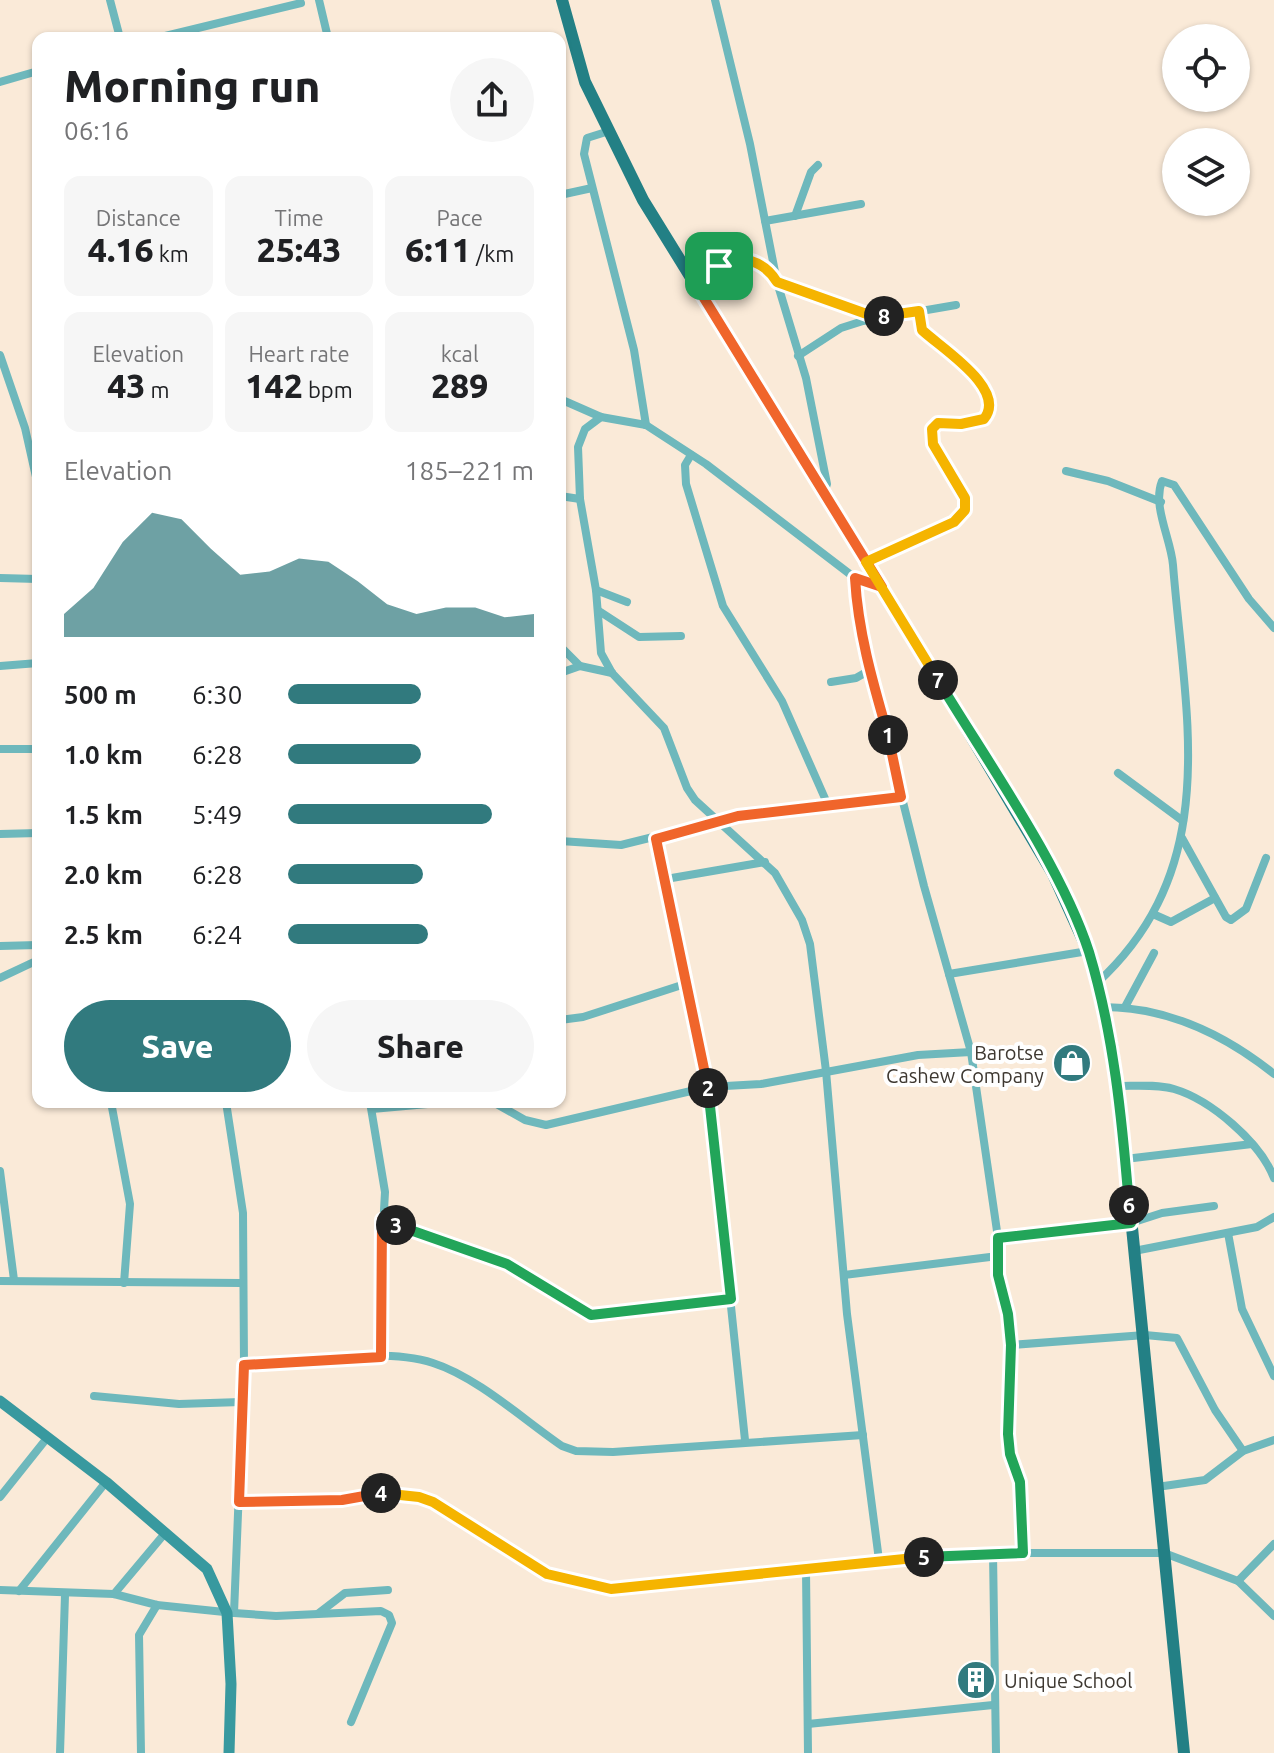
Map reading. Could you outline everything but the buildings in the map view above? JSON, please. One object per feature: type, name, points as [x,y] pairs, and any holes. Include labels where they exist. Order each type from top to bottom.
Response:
[{"type":"main road","points":[[562,0],[577,60],[606,132],[643,200],[1033,838],[1088,951],[1103,1007],[1118,1086],[1184,1753]]},
{"type":"main road","points":[[0,1401],[106,1482],[207,1569],[231,1613],[229,1753]]},
{"type":"street","points":[[110,0],[118,32]]},
{"type":"street","points":[[319,0],[327,32]]},
{"type":"street","points":[[715,0],[777,282],[806,378],[827,484],[824,494]]},
{"type":"street","points":[[182,32],[301,3]]},
{"type":"street","points":[[0,82],[32,73]]},
{"type":"street","points":[[606,132],[583,144],[634,350],[646,425]]},
{"type":"street","points":[[795,216],[811,172],[818,165]]},
{"type":"street","points":[[566,194],[592,188]]},
{"type":"street","points":[[765,221],[861,204]]},
{"type":"street","points":[[699,290],[719,266],[737,260],[764,265],[777,282],[875,317]]},
{"type":"street","points":[[798,356],[841,328],[875,317],[956,305]]},
{"type":"street","points":[[866,562],[954,522],[961,515],[965,498],[933,444],[932,429],[938,423],[961,424],[984,419],[991,406],[990,398],[973,373],[922,330],[919,311]]},
{"type":"street","points":[[0,355],[18,402],[32,461]]},
{"type":"street","points":[[566,402],[601,417],[646,425],[855,578],[882,587]]},
{"type":"street","points":[[601,417],[585,429],[578,447],[580,499],[599,611],[601,653],[612,673],[664,728],[687,788],[719,822],[765,862],[790,897],[810,944],[826,1071],[844,1275],[879,1560]]},
{"type":"street","points":[[691,455],[685,465],[686,484],[723,606],[782,701],[827,803]]},
{"type":"street","points":[[1066,471],[1108,481],[1161,502]]},
{"type":"street","points":[[1097,983],[1125,957],[1153,914],[1182,838],[1191,738],[1173,563],[1161,502],[1162,481],[1174,485],[1249,599],[1274,628]]},
{"type":"street","points":[[566,497],[580,499]]},
{"type":"street","points":[[0,578],[32,579]]},
{"type":"street","points":[[855,578],[856,606],[901,797],[971,1052],[1011,1345],[1008,1434],[1010,1454],[1020,1482],[1023,1553]]},
{"type":"street","points":[[596,590],[627,602]]},
{"type":"street","points":[[599,611],[639,637],[681,636]]},
{"type":"street","points":[[566,652],[580,666]]},
{"type":"street","points":[[0,666],[32,663]]},
{"type":"street","points":[[566,671],[580,666],[612,673]]},
{"type":"street","points":[[831,682],[856,678],[870,670]]},
{"type":"street","points":[[0,749],[32,749]]},
{"type":"street","points":[[1118,773],[1183,821]]},
{"type":"street","points":[[566,841],[621,845],[719,822],[827,803],[901,797]]},
{"type":"street","points":[[0,834],[32,833]]},
{"type":"street","points":[[1182,838],[1226,917],[1236,918],[1246,909],[1266,858]]},
{"type":"street","points":[[656,839],[708,1087],[745,1440]]},
{"type":"street","points":[[666,879],[765,862]]},
{"type":"street","points":[[1153,914],[1171,922],[1215,898]]},
{"type":"street","points":[[0,946],[32,945]]},
{"type":"street","points":[[949,974],[1088,951]]},
{"type":"street","points":[[1125,1007],[1154,953]]},
{"type":"street","points":[[0,978],[32,963]]},
{"type":"street","points":[[566,1019],[583,1017],[688,983]]},
{"type":"street","points":[[1103,1007],[1125,1007],[1199,1024],[1249,1054],[1274,1074]]},
{"type":"street","points":[[504,1108],[525,1120],[546,1125],[708,1087],[761,1084],[918,1055],[971,1052]]},
{"type":"street","points":[[1118,1086],[1167,1087],[1187,1094],[1252,1144],[1274,1178]]},
{"type":"street","points":[[112,1108],[130,1204],[124,1283]]},
{"type":"street","points":[[227,1108],[243,1213],[241,1283],[244,1365],[231,1613]]},
{"type":"street","points":[[371,1108],[385,1192],[381,1357]]},
{"type":"street","points":[[1125,1159],[1252,1144]]},
{"type":"street","points":[[0,1171],[14,1280]]},
{"type":"street","points":[[998,1238],[1131,1223],[1162,1213],[1214,1206]]},
{"type":"street","points":[[1134,1251],[1257,1227],[1274,1217]]},
{"type":"street","points":[[382,1220],[507,1264],[591,1315],[731,1299]]},
{"type":"street","points":[[1228,1233],[1242,1309],[1274,1376]]},
{"type":"street","points":[[844,1275],[998,1256]]},
{"type":"street","points":[[0,1281],[241,1283]]},
{"type":"street","points":[[1011,1345],[1145,1335],[1179,1340],[1215,1410],[1243,1451]]},
{"type":"street","points":[[244,1365],[381,1357],[432,1362],[459,1374],[562,1446],[576,1451],[613,1452],[745,1440],[863,1435]]},
{"type":"street","points":[[94,1396],[179,1404],[241,1402]]},
{"type":"street","points":[[0,1497],[47,1438]]},
{"type":"street","points":[[1157,1487],[1205,1480],[1243,1451],[1274,1440]]},
{"type":"street","points":[[19,1591],[106,1482]]},
{"type":"street","points":[[239,1502],[342,1500],[372,1493],[419,1497],[445,1508],[547,1574],[611,1589],[879,1560],[993,1553],[1164,1553],[1238,1581],[1274,1616]]},
{"type":"street","points":[[114,1594],[166,1532]]},
{"type":"street","points":[[1238,1581],[1274,1544]]},
{"type":"street","points":[[993,1553],[996,1753]]},
{"type":"street","points":[[806,1570],[808,1753]]},
{"type":"street","points":[[0,1590],[65,1595],[114,1594],[157,1605],[231,1613],[381,1611],[393,1620],[351,1722]]},
{"type":"street","points":[[318,1614],[345,1593],[388,1590]]},
{"type":"street","points":[[60,1753],[65,1595]]},
{"type":"street","points":[[141,1753],[139,1635],[157,1605]]},
{"type":"street","points":[[808,1724],[993,1705]]},
{"type":"place","name":"Barotse Cashew Company","points":[[1072,1063]]},
{"type":"place","name":"Unique School","points":[[976,1680]]},
{"type":"route","points":[[719,266],[699,290],[751,377],[882,587],[855,578],[856,606],[901,797],[827,803],[738,816],[656,839],[708,1087],[731,1299],[591,1315],[507,1264],[382,1220],[381,1357],[244,1365],[239,1502],[342,1500],[372,1493],[419,1497],[445,1508],[547,1574],[583,1585],[611,1589],[879,1560],[1023,1553],[1020,1482],[1010,1454],[1008,1434],[1011,1345],[1008,1314],[998,1275],[998,1238],[1131,1223],[1112,1044],[1081,932],[1033,838],[882,587],[866,562],[939,528],[954,522],[965,510],[965,498],[933,444],[932,429],[938,423],[961,424],[984,419],[991,406],[990,398],[973,373],[922,330],[919,311],[875,317],[777,282],[770,270],[754,261],[737,260],[719,266]]}]
